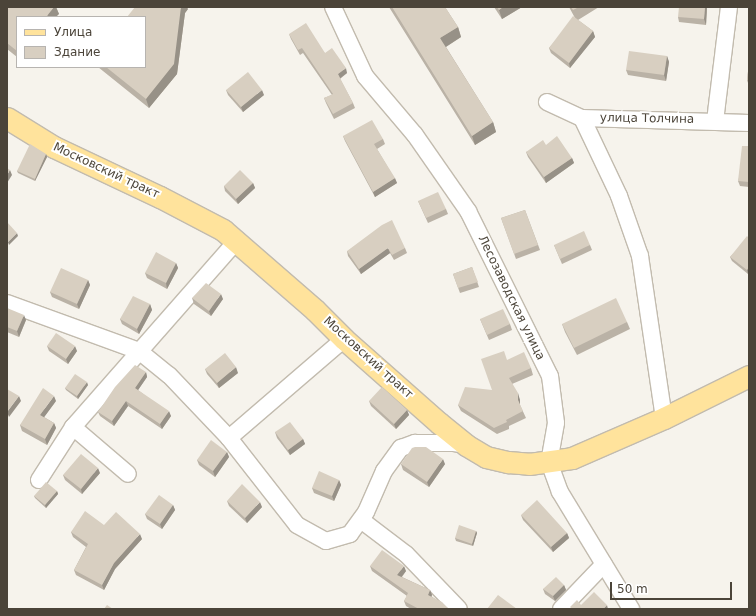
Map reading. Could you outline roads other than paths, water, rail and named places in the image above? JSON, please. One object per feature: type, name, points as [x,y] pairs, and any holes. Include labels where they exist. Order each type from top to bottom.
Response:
[{"type":"main road","name":"Московский тракт","points":[[7,118],[54,148],[160,197],[223,230],[237,240],[344,338],[466,445],[486,457],[508,462],[529,464],[572,458],[664,418],[749,376]]},
{"type":"street","name":"Лесозаводская улица","points":[[333,7],[365,76],[415,135],[468,211],[550,376],[556,423],[549,462]]},
{"type":"street","points":[[715,121],[729,7]]},
{"type":"street","name":"улица Толчина","points":[[547,102],[582,118],[749,123]]},
{"type":"street","points":[[582,118],[619,196],[640,256],[664,418]]},
{"type":"street","points":[[39,480],[73,427],[237,240]]},
{"type":"street","points":[[7,303],[139,351],[169,375],[229,438],[297,525],[326,541],[350,534],[366,512],[384,471],[401,448],[415,443],[454,443],[466,445]]},
{"type":"street","points":[[229,438],[344,338]]},
{"type":"street","points":[[73,427],[128,474]]},
{"type":"street","points":[[549,462],[560,492],[631,609]]},
{"type":"street","points":[[361,520],[406,554],[459,609]]},
{"type":"street","points":[[561,609],[604,564]]}]
